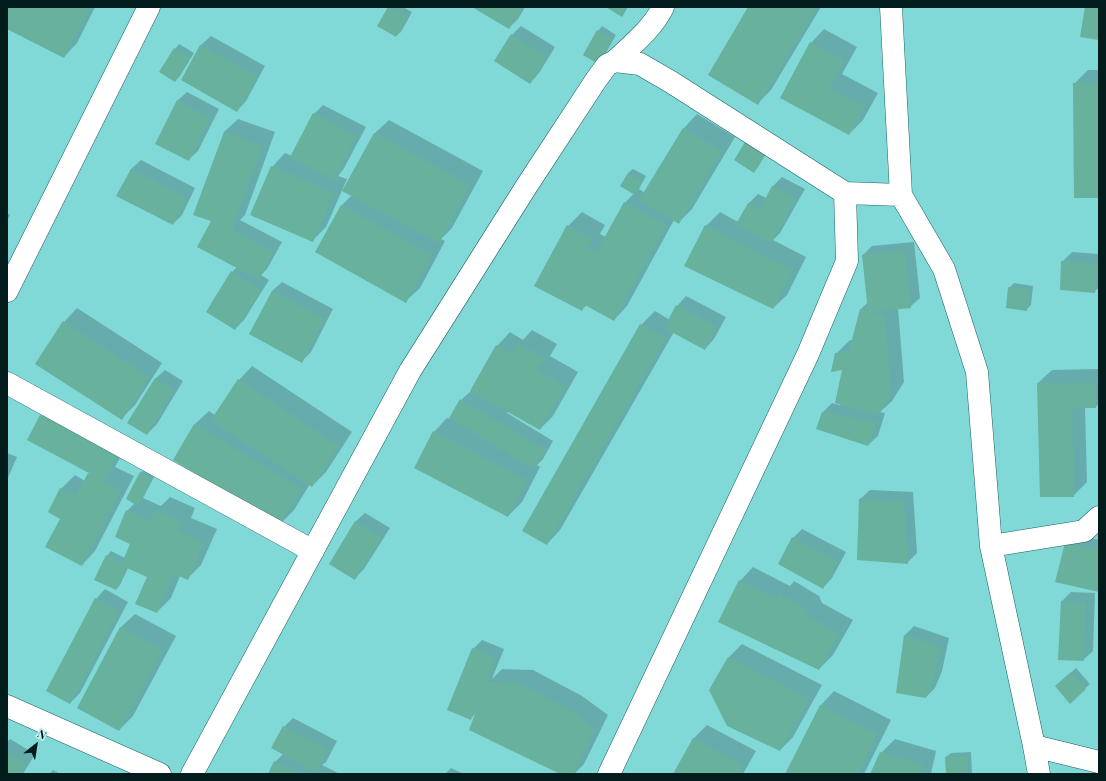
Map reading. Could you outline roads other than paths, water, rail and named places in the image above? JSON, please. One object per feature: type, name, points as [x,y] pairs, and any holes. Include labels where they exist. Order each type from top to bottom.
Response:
[{"type":"street","points":[[7,291],[150,7]]},
{"type":"street","points":[[192,774],[410,371],[526,187],[596,80],[607,65],[615,61],[640,37],[660,14],[663,7]]},
{"type":"street","points":[[892,7],[901,195],[944,269],[977,372],[991,546],[1039,774]]},
{"type":"street","points":[[615,61],[640,64],[845,193],[901,195]]},
{"type":"street","points":[[609,774],[805,361],[847,261],[845,193]]},
{"type":"street","points":[[7,384],[313,551]]},
{"type":"street","points":[[991,546],[1084,531],[1099,517]]},
{"type":"street","points":[[7,706],[160,774]]},
{"type":"street","points":[[1034,746],[1099,762]]}]
